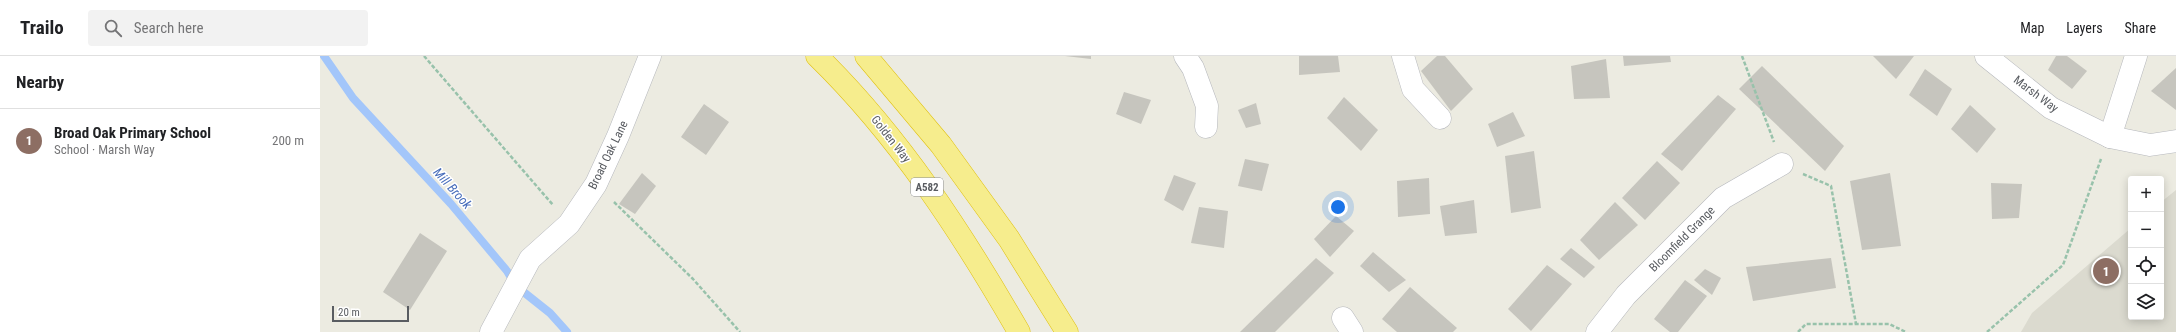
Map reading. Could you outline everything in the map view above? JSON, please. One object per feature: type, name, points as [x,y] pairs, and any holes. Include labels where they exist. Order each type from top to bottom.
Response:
[{"type":"highway","name":"Golden Way","points":[[817,56],[843,82],[899,148],[942,208],[1019,332]]},
{"type":"highway","name":"A582","points":[[866,56],[950,158],[1009,239],[1067,332]]},
{"type":"street","name":"Broad Oak Lane","points":[[491,332],[530,259],[569,224],[596,184],[618,136],[650,56]]},
{"type":"street","points":[[1185,56],[1193,68],[1207,106],[1206,127]]},
{"type":"street","points":[[1403,56],[1413,89],[1440,118]]},
{"type":"street","name":"Marsh Way","points":[[1986,56],[2051,108],[2110,137],[2150,145],[2176,141]]},
{"type":"street","points":[[2110,137],[2136,56]]},
{"type":"street","name":"Bloomfield Grange","points":[[1596,332],[1626,295],[1723,198],[1782,164]]},
{"type":"path","points":[[424,56],[569,224]]},
{"type":"path","points":[[1742,56],[1782,164],[1831,186],[1856,324]]},
{"type":"path","points":[[1987,332],[2063,265],[2110,137]]},
{"type":"path","points":[[596,184],[693,279],[740,332]]},
{"type":"path","points":[[1798,332],[1806,324],[1889,324],[1906,332]]},
{"type":"shaded area","points":[[2176,190],[2176,332],[2021,332],[2032,313],[2128,231],[2128,320],[2164,320],[2164,200]]},
{"type":"building","points":[[1065,56],[1091,56],[1091,59]]},
{"type":"building","points":[[1299,56],[1338,56],[1340,72],[1299,75]]},
{"type":"building","points":[[1437,56],[1445,56],[1473,89],[1451,111],[1421,71]]},
{"type":"building","points":[[1623,56],[1670,56],[1671,62],[1624,66]]},
{"type":"building","points":[[1873,56],[1914,56],[1896,79]]},
{"type":"building","points":[[2056,56],[2067,56],[2087,71],[2072,89],[2048,70]]},
{"type":"building","points":[[1606,59],[1610,98],[1574,99],[1571,66]]},
{"type":"building","points":[[1762,66],[1844,146],[1825,171],[1739,89]]},
{"type":"building","points":[[2176,68],[2176,110],[2151,91]]},
{"type":"building","points":[[1925,69],[1952,89],[1937,116],[1909,95]]},
{"type":"building","points":[[1124,92],[1151,100],[1141,124],[1116,114]]},
{"type":"building","points":[[1718,95],[1736,109],[1682,171],[1661,154]]},
{"type":"building","points":[[1344,97],[1378,130],[1361,151],[1327,118]]},
{"type":"building","points":[[1256,103],[1261,124],[1246,128],[1238,110]]},
{"type":"building","points":[[704,104],[729,122],[706,155],[681,137]]},
{"type":"building","points":[[1970,105],[1996,129],[1977,153],[1951,129]]},
{"type":"building","points":[[1513,112],[1525,136],[1497,147],[1488,124]]},
{"type":"building","points":[[1534,151],[1541,208],[1511,213],[1505,156]]},
{"type":"building","points":[[1245,159],[1269,164],[1262,191],[1238,186]]},
{"type":"building","points":[[1657,161],[1680,183],[1645,220],[1622,198]]},
{"type":"building","points":[[642,173],[656,186],[635,214],[619,204]]},
{"type":"building","points":[[1890,173],[1901,246],[1862,250],[1850,181]]},
{"type":"building","points":[[1174,175],[1196,183],[1183,211],[1164,200]]},
{"type":"building","points":[[1429,178],[1430,214],[1398,217],[1397,181]]},
{"type":"building","points":[[1991,183],[2022,184],[2019,218],[1992,219]]},
{"type":"building","points":[[1474,200],[1477,233],[1445,236],[1440,206]]},
{"type":"building","points":[[1615,202],[1638,225],[1599,260],[1580,240]]},
{"type":"building","points":[[1199,207],[1228,211],[1224,248],[1191,243]]},
{"type":"building","points":[[1336,216],[1354,231],[1330,257],[1314,239]]},
{"type":"building","points":[[420,233],[447,251],[410,310],[383,292]]},
{"type":"building","points":[[1571,248],[1595,267],[1584,278],[1560,259]]},
{"type":"building","points":[[1373,252],[1406,280],[1389,292],[1360,266]]},
{"type":"building","points":[[1316,258],[1334,273],[1275,332],[1240,332]]},
{"type":"building","points":[[1831,258],[1836,288],[1753,301],[1746,267]]},
{"type":"building","points":[[1547,265],[1572,284],[1531,331],[1508,309]]},
{"type":"building","points":[[1705,269],[1721,278],[1712,295],[1694,280]]},
{"type":"building","points":[[1685,280],[1707,296],[1678,332],[1670,332],[1654,319]]},
{"type":"building","points":[[1410,287],[1457,328],[1453,332],[1397,332],[1382,319]]},
{"type":"waterway","name":"Mill Brook","points":[[324,56],[353,98],[451,204],[507,271],[516,286],[550,313],[567,332]]},
{"type":"place","name":"Broad Oak Primary School","points":[[2106,271]]}]
